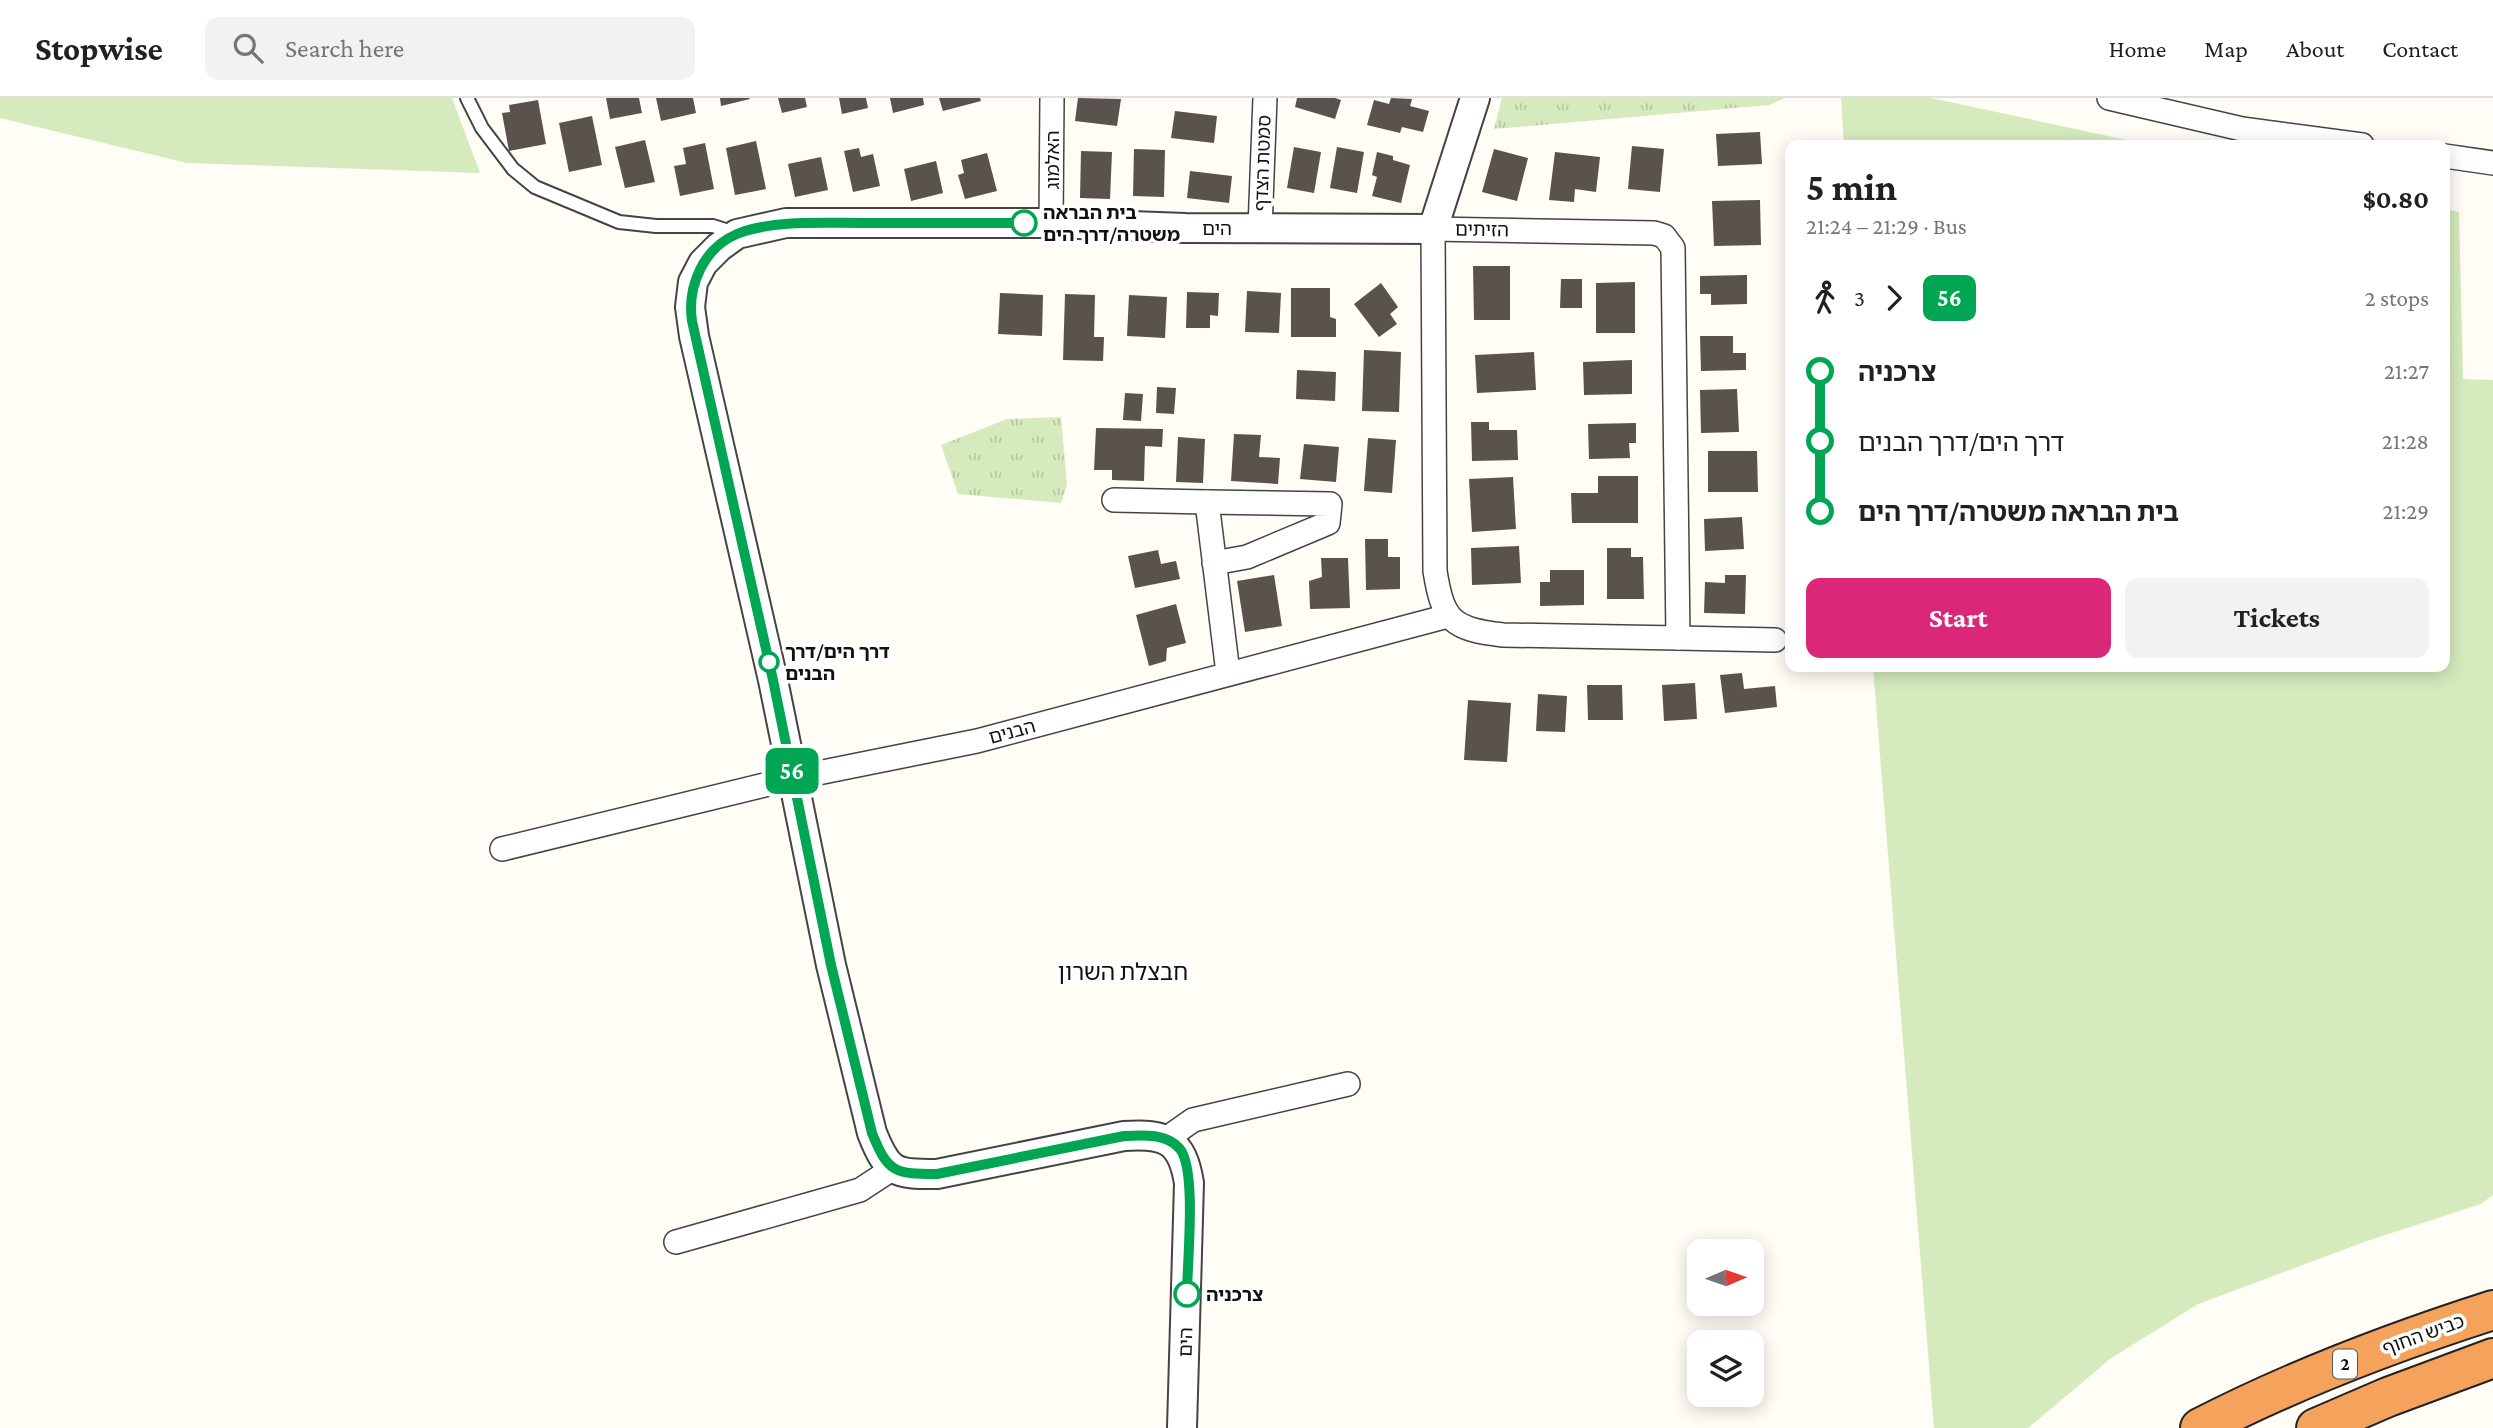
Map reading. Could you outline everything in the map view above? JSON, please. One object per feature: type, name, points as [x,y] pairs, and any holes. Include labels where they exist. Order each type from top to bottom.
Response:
[{"type":"highway","name":"כביש החוף","points":[[2200,1428],[2303,1380],[2397,1342],[2493,1310]]},
{"type":"highway","points":[[2316,1428],[2388,1397],[2493,1358]]},
{"type":"street","name":"האלמוג","points":[[1051,223],[1052,98]]},
{"type":"street","name":"סמטת הצדף","points":[[1260,228],[1265,98]]},
{"type":"street","points":[[1433,229],[1475,98]]},
{"type":"street","points":[[2109,98],[2242,129],[2324,140]]},
{"type":"street","points":[[2450,157],[2493,163]]},
{"type":"street","name":"הים","points":[[892,1169],[880,1154],[872,1133],[831,965],[773,680],[706,390],[690,307],[694,282],[703,263],[737,234],[786,223],[1051,223],[1433,229]]},
{"type":"street","name":"הזיתים","points":[[1448,616],[1439,595],[1435,570],[1433,229],[1654,233],[1664,236],[1673,248],[1678,638]]},
{"type":"street","points":[[1114,500],[1330,504],[1328,523],[1247,557],[1214,563]]},
{"type":"street","points":[[1207,502],[1228,673]]},
{"type":"street","points":[[1448,616],[1479,632],[1503,635],[1775,640]]},
{"type":"street","name":"הבנים","points":[[502,849],[793,778],[977,741],[1448,616]]},
{"type":"street","points":[[676,1242],[860,1190],[892,1169],[913,1174],[937,1174],[1124,1136],[1144,1135],[1166,1139],[1193,1120],[1348,1084]]},
{"type":"street","name":"הים","points":[[1166,1139],[1180,1149],[1189,1183],[1182,1428]]},
{"type":"lane","points":[[467,98],[482,128],[513,169],[535,187],[619,222],[656,226],[713,226],[737,234]]},
{"type":"green space","points":[[0,98],[452,98],[480,173],[187,163],[0,118]]},
{"type":"green space","points":[[1502,98],[1783,99],[1769,105],[1494,129]]},
{"type":"green space","points":[[1841,98],[1931,98],[2127,140],[1844,140]]},
{"type":"green space","points":[[2450,210],[2459,212],[2463,379],[2493,380],[2493,1195],[2481,1204],[2367,1241],[2198,1304],[2110,1359],[2028,1428],[1934,1428],[1873,672],[2450,672]]},
{"type":"green space","points":[[1061,417],[1067,484],[1061,503],[958,494],[941,445],[1007,419]]},
{"type":"building","points":[[606,98],[639,98],[642,113],[610,119]]},
{"type":"building","points":[[656,98],[693,98],[696,113],[661,121]]},
{"type":"building","points":[[720,98],[749,98],[750,99],[721,106]]},
{"type":"building","points":[[778,98],[805,98],[807,107],[782,113]]},
{"type":"building","points":[[839,98],[866,98],[868,108],[842,114]]},
{"type":"building","points":[[890,98],[923,98],[924,105],[893,113]]},
{"type":"building","points":[[939,98],[980,98],[981,101],[943,111]]},
{"type":"building","points":[[1078,98],[1121,99],[1117,126],[1075,121]]},
{"type":"building","points":[[1297,98],[1341,100],[1335,119],[1295,107]]},
{"type":"building","points":[[1391,98],[1412,99],[1410,106],[1429,111],[1423,132],[1402,127],[1400,133],[1367,125],[1374,100],[1389,104]]},
{"type":"building","points":[[538,100],[546,144],[509,151],[502,113],[510,112],[509,105]]},
{"type":"building","points":[[1175,111],[1217,116],[1214,143],[1171,138]]},
{"type":"building","points":[[592,116],[602,165],[569,172],[559,123]]},
{"type":"building","points":[[1760,132],[1762,164],[1718,166],[1716,134]]},
{"type":"building","points":[[645,140],[655,182],[625,188],[615,147]]},
{"type":"building","points":[[756,141],[766,189],[735,195],[726,148]]},
{"type":"building","points":[[705,143],[714,189],[680,196],[674,166],[686,164],[683,148]]},
{"type":"building","points":[[1632,146],[1664,149],[1660,192],[1628,189]]},
{"type":"building","points":[[1294,147],[1321,152],[1314,193],[1287,188]]},
{"type":"building","points":[[1337,147],[1364,152],[1357,193],[1330,188]]},
{"type":"building","points":[[859,148],[861,157],[873,154],[880,186],[853,192],[844,151]]},
{"type":"building","points":[[1134,149],[1165,150],[1164,197],[1133,196]]},
{"type":"building","points":[[1494,149],[1528,158],[1517,201],[1482,192]]},
{"type":"building","points":[[1081,151],[1112,152],[1110,199],[1080,198]]},
{"type":"building","points":[[1377,152],[1393,156],[1393,160],[1410,165],[1401,203],[1372,196],[1377,177],[1372,175]]},
{"type":"building","points":[[1555,152],[1600,157],[1596,192],[1575,189],[1574,202],[1549,200]]},
{"type":"building","points":[[987,153],[997,191],[965,199],[958,175],[964,173],[961,160]]},
{"type":"building","points":[[821,157],[828,190],[795,197],[788,164]]},
{"type":"building","points":[[936,161],[943,193],[911,201],[904,169]]},
{"type":"building","points":[[1190,171],[1232,176],[1229,203],[1187,198]]},
{"type":"building","points":[[1760,200],[1761,245],[1714,246],[1712,201]]},
{"type":"building","points":[[1473,266],[1510,266],[1510,320],[1474,320]]},
{"type":"building","points":[[1747,275],[1747,304],[1711,305],[1711,294],[1700,294],[1700,276]]},
{"type":"building","points":[[1561,279],[1582,279],[1582,308],[1560,308]]},
{"type":"building","points":[[1635,282],[1635,333],[1596,333],[1596,283]]},
{"type":"building","points":[[1381,283],[1398,307],[1390,314],[1397,324],[1379,337],[1354,304]]},
{"type":"building","points":[[1291,288],[1330,288],[1330,317],[1336,319],[1336,337],[1291,337]]},
{"type":"building","points":[[1247,291],[1281,293],[1279,333],[1245,332]]},
{"type":"building","points":[[1187,292],[1219,293],[1218,316],[1210,315],[1210,328],[1186,328]]},
{"type":"building","points":[[1000,293],[1043,295],[1042,336],[998,334]]},
{"type":"building","points":[[1065,294],[1095,295],[1094,337],[1104,337],[1103,361],[1063,360]]},
{"type":"building","points":[[1129,295],[1167,297],[1165,338],[1127,336]]},
{"type":"building","points":[[1700,336],[1733,336],[1733,353],[1746,353],[1746,370],[1701,371]]},
{"type":"building","points":[[1364,350],[1401,352],[1399,412],[1362,411]]},
{"type":"building","points":[[1534,352],[1536,390],[1477,393],[1475,355]]},
{"type":"building","points":[[1632,360],[1632,394],[1584,395],[1583,362]]},
{"type":"building","points":[[1297,370],[1336,372],[1335,401],[1296,399]]},
{"type":"building","points":[[1157,387],[1176,388],[1174,414],[1156,413]]},
{"type":"building","points":[[1737,389],[1739,432],[1701,433],[1700,390]]},
{"type":"building","points":[[1125,393],[1143,394],[1141,421],[1123,420]]},
{"type":"building","points":[[1471,422],[1489,422],[1489,430],[1517,430],[1518,460],[1472,461]]},
{"type":"building","points":[[1636,423],[1636,443],[1629,443],[1630,458],[1589,459],[1588,424]]},
{"type":"building","points":[[1096,428],[1163,429],[1162,447],[1145,446],[1144,481],[1112,480],[1112,470],[1094,470]]},
{"type":"building","points":[[1234,434],[1261,435],[1259,457],[1280,458],[1278,484],[1231,481]]},
{"type":"building","points":[[1178,437],[1205,439],[1203,483],[1176,482]]},
{"type":"building","points":[[1368,438],[1396,440],[1392,493],[1364,491]]},
{"type":"building","points":[[1304,444],[1339,447],[1336,482],[1300,479]]},
{"type":"building","points":[[1708,451],[1757,451],[1758,492],[1708,492]]},
{"type":"building","points":[[1598,476],[1638,476],[1638,523],[1572,523],[1571,493],[1598,493]]},
{"type":"building","points":[[1513,477],[1516,529],[1472,532],[1469,479]]},
{"type":"building","points":[[1742,517],[1744,549],[1705,551],[1704,519]]},
{"type":"building","points":[[1365,539],[1388,539],[1388,557],[1400,557],[1400,589],[1366,590]]},
{"type":"building","points":[[1519,546],[1521,583],[1472,585],[1471,548]]},
{"type":"building","points":[[1607,548],[1631,548],[1631,557],[1643,557],[1644,599],[1607,599]]},
{"type":"building","points":[[1158,550],[1161,564],[1176,561],[1180,579],[1135,588],[1128,556]]},
{"type":"building","points":[[1321,558],[1348,558],[1350,608],[1310,609],[1309,581],[1322,577]]},
{"type":"building","points":[[1550,570],[1584,570],[1584,605],[1540,606],[1540,582],[1550,582]]},
{"type":"building","points":[[1274,575],[1282,626],[1245,632],[1237,581]]},
{"type":"building","points":[[1725,575],[1746,575],[1745,614],[1704,613],[1705,582],[1725,583]]},
{"type":"building","points":[[1176,604],[1186,643],[1167,648],[1166,661],[1149,666],[1136,615]]},
{"type":"building","points":[[1742,673],[1744,689],[1775,686],[1777,707],[1725,713],[1720,675]]},
{"type":"building","points":[[1695,683],[1697,719],[1664,721],[1662,685]]},
{"type":"building","points":[[1587,685],[1622,685],[1623,720],[1588,720]]},
{"type":"building","points":[[1538,694],[1567,696],[1565,732],[1536,731]]},
{"type":"building","points":[[1468,700],[1511,703],[1507,762],[1464,760]]},
{"type":"bus line","name":"56","points":[[1024,223],[786,223],[737,234],[703,263],[694,282],[690,307],[694,336],[773,680],[831,965],[872,1133],[880,1154],[892,1169],[913,1174],[937,1174],[1124,1136],[1144,1135],[1166,1139],[1180,1149],[1189,1183],[1187,1294]]},
{"type":"place","name":"בית הבראה משטרה/דרך הים","points":[[1024,223]]},
{"type":"place","name":"דרך הים/דרך הבנים","points":[[769,662]]},
{"type":"place","name":"צרכניה","points":[[1187,1294]]},
{"type":"district","name":"חבצלת השרון","points":[[1123,972]]}]
